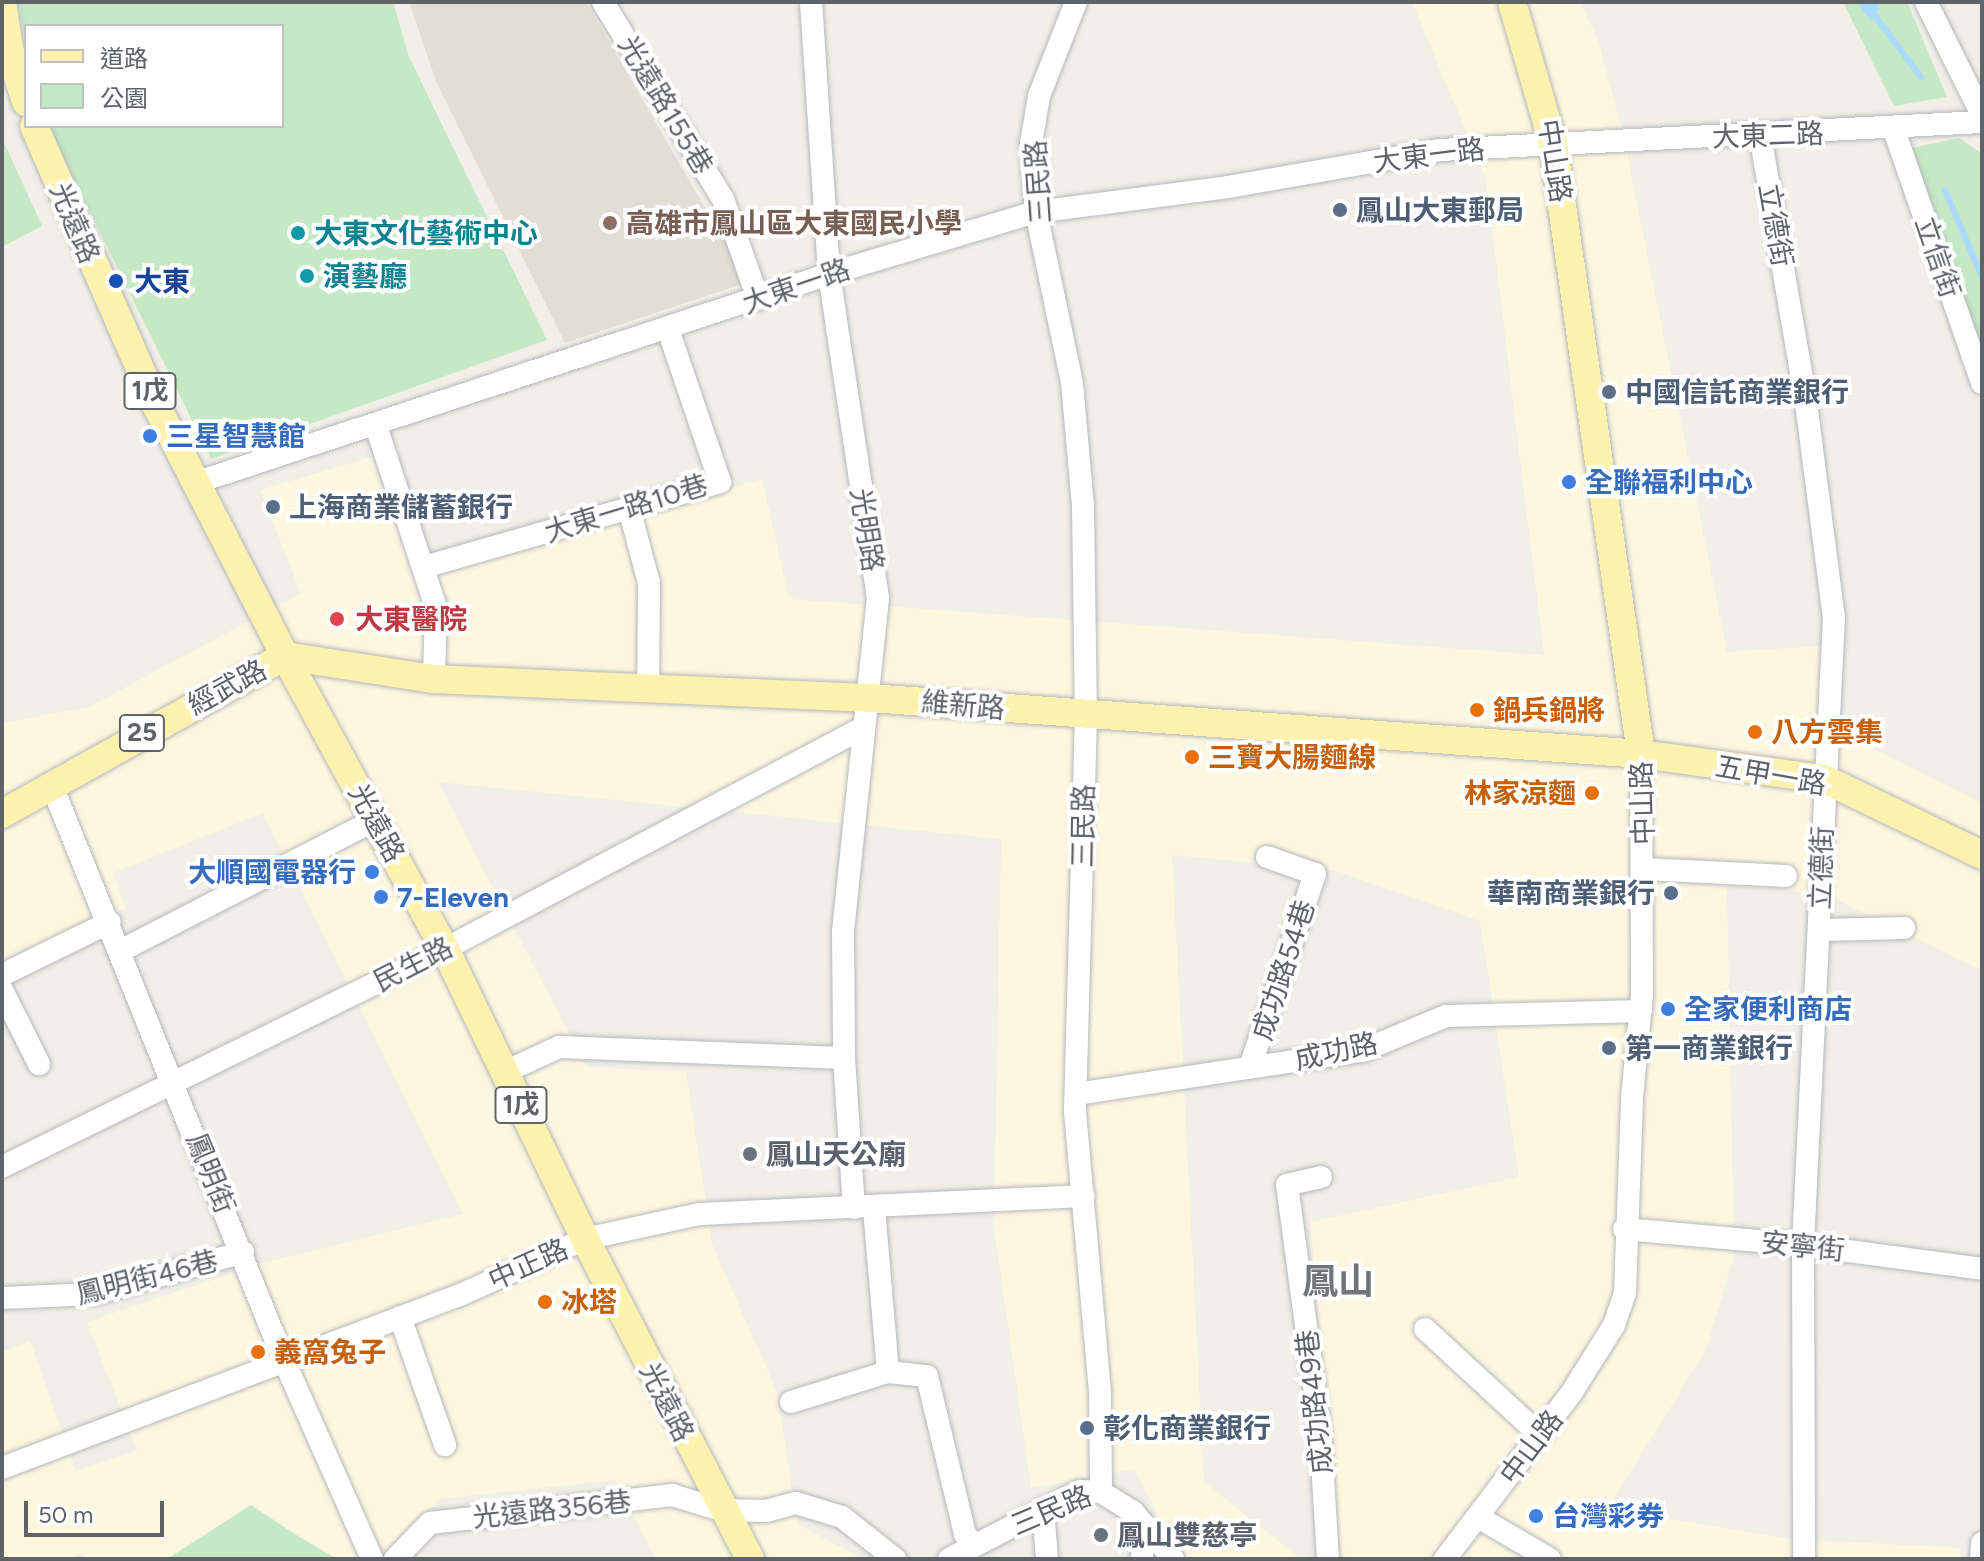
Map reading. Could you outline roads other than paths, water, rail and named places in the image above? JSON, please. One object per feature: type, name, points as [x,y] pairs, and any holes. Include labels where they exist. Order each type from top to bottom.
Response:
[{"type":"main road","points":[[2,2],[9,48],[24,96]]},
{"type":"main road","name":"中山路","points":[[1512,2],[1553,143],[1641,754]]},
{"type":"main road","name":"光遠路","points":[[35,128],[149,390],[285,656],[445,949],[585,1239],[721,1510],[750,1559]]},
{"type":"main road","name":"維新路","points":[[285,656],[434,679],[870,698],[1641,754]]},
{"type":"main road","name":"經武路","points":[[2,814],[285,656]]},
{"type":"main road","name":"五甲一路","points":[[1641,754],[1824,779],[1982,855]]},
{"type":"street","name":"光遠路155巷","points":[[603,2],[723,199],[758,299]]},
{"type":"street","name":"光明路","points":[[811,2],[829,274],[878,598],[870,698],[861,729],[843,931],[844,1058],[888,1372]]},
{"type":"street","name":"三民路","points":[[949,1559],[1080,1491],[1101,1492],[1100,1394],[1076,1094],[1086,715],[1083,506],[1072,383],[1036,212],[1031,143],[1039,96],[1076,2]]},
{"type":"street","points":[[1926,2],[1982,115]]},
{"type":"street","name":"大東二路","points":[[1553,143],[1894,130],[1982,122]]},
{"type":"street","name":"立信街","points":[[1894,130],[1982,383]]},
{"type":"street","name":"立德街","points":[[1760,135],[1805,395],[1834,617],[1803,1245],[1804,1559]]},
{"type":"street","name":"大東一路","points":[[198,482],[376,426],[829,274],[1036,212],[1228,187],[1440,150],[1553,143]]},
{"type":"street","name":"大東一路10巷","points":[[424,567],[720,482],[668,329]]},
{"type":"street","points":[[376,426],[436,607],[434,679]]},
{"type":"street","points":[[629,508],[649,583],[648,688]]},
{"type":"street","name":"民生路","points":[[2,1167],[445,949],[861,729]]},
{"type":"street","name":"中山路","points":[[1445,1559],[1540,1435],[1614,1325],[1625,1293],[1624,1229],[1641,1011],[1645,869],[1641,754]]},
{"type":"street","name":"鳳明街","points":[[52,786],[122,950],[283,1358],[372,1559]]},
{"type":"street","points":[[122,950],[375,820]]},
{"type":"street","name":"成功路54巷","points":[[1250,1067],[1315,874],[1267,857]]},
{"type":"street","points":[[1645,869],[1786,876]]},
{"type":"street","points":[[2,975],[110,922]]},
{"type":"street","points":[[1820,930],[1904,928]]},
{"type":"street","points":[[2,990],[39,1064]]},
{"type":"street","name":"成功路","points":[[1076,1094],[1362,1051],[1446,1016],[1641,1011]]},
{"type":"street","points":[[505,1072],[559,1047],[844,1058]]},
{"type":"street","name":"成功路49巷","points":[[1321,1177],[1287,1185],[1320,1429],[1328,1559]]},
{"type":"street","name":"中正路","points":[[2,1468],[283,1358],[400,1317],[585,1239],[700,1214],[1084,1196]]},
{"type":"street","name":"安寧街","points":[[1624,1229],[1803,1245],[1982,1269]]},
{"type":"street","name":"鳳明街46巷","points":[[2,1298],[94,1294],[243,1252]]},
{"type":"street","points":[[400,1317],[445,1445]]},
{"type":"street","points":[[1425,1329],[1540,1435]]},
{"type":"street","points":[[791,1402],[888,1372],[927,1376],[965,1534],[974,1546]]},
{"type":"street","points":[[1101,1492],[1133,1512],[1173,1559]]},
{"type":"street","name":"光遠路356巷","points":[[395,1559],[430,1523],[672,1495],[721,1510],[766,1511],[796,1503],[842,1517],[895,1559]]},
{"type":"street","points":[[1043,1509],[1047,1559]]},
{"type":"street","points":[[1478,1517],[1550,1559]]},
{"type":"street","points":[[1142,1559],[1143,1526]]},
{"type":"street","points":[[1981,1559],[1982,1543]]},
{"type":"water","points":[[1858,2],[1881,2],[1872,21],[1862,10]]},
{"type":"waterway","points":[[1865,2],[1921,77]]},
{"type":"waterway","points":[[1945,190],[1982,277]]},
{"type":"place","name":"鳳山大東郵局","points":[[1340,210]]},
{"type":"place","name":"高雄市鳳山區大東國民小學","points":[[610,223]]},
{"type":"place","name":"大東文化藝術中心","points":[[298,233]]},
{"type":"place","name":"演藝廳","points":[[307,276]]},
{"type":"place","name":"大東","points":[[116,281]]},
{"type":"place","name":"中國信託商業銀行","points":[[1609,392]]},
{"type":"place","name":"三星智慧館","points":[[150,436]]},
{"type":"place","name":"全聯福利中心","points":[[1569,482]]},
{"type":"place","name":"上海商業儲蓄銀行","points":[[273,507]]},
{"type":"place","name":"大東醫院","points":[[337,619]]},
{"type":"place","name":"鍋兵鍋將","points":[[1477,710]]},
{"type":"place","name":"八方雲集","points":[[1755,732]]},
{"type":"place","name":"三寶大腸麵線","points":[[1192,757]]},
{"type":"place","name":"林家涼麵","points":[[1592,793]]},
{"type":"place","name":"大順國電器行","points":[[372,872]]},
{"type":"place","name":"華南商業銀行","points":[[1671,893]]},
{"type":"place","name":"7-Eleven","points":[[381,897]]},
{"type":"place","name":"全家便利商店","points":[[1668,1009]]},
{"type":"place","name":"第一商業銀行","points":[[1609,1048]]},
{"type":"place","name":"鳳山天公廟","points":[[750,1154]]},
{"type":"place","name":"冰塔","points":[[545,1302]]},
{"type":"place","name":"義窩兔子","points":[[258,1352]]},
{"type":"place","name":"彰化商業銀行","points":[[1087,1428]]},
{"type":"place","name":"台灣彩券","points":[[1536,1516]]},
{"type":"place","name":"鳳山雙慈亭","points":[[1101,1535]]},
{"type":"district","name":"鳳山","points":[[1338,1282]]}]
